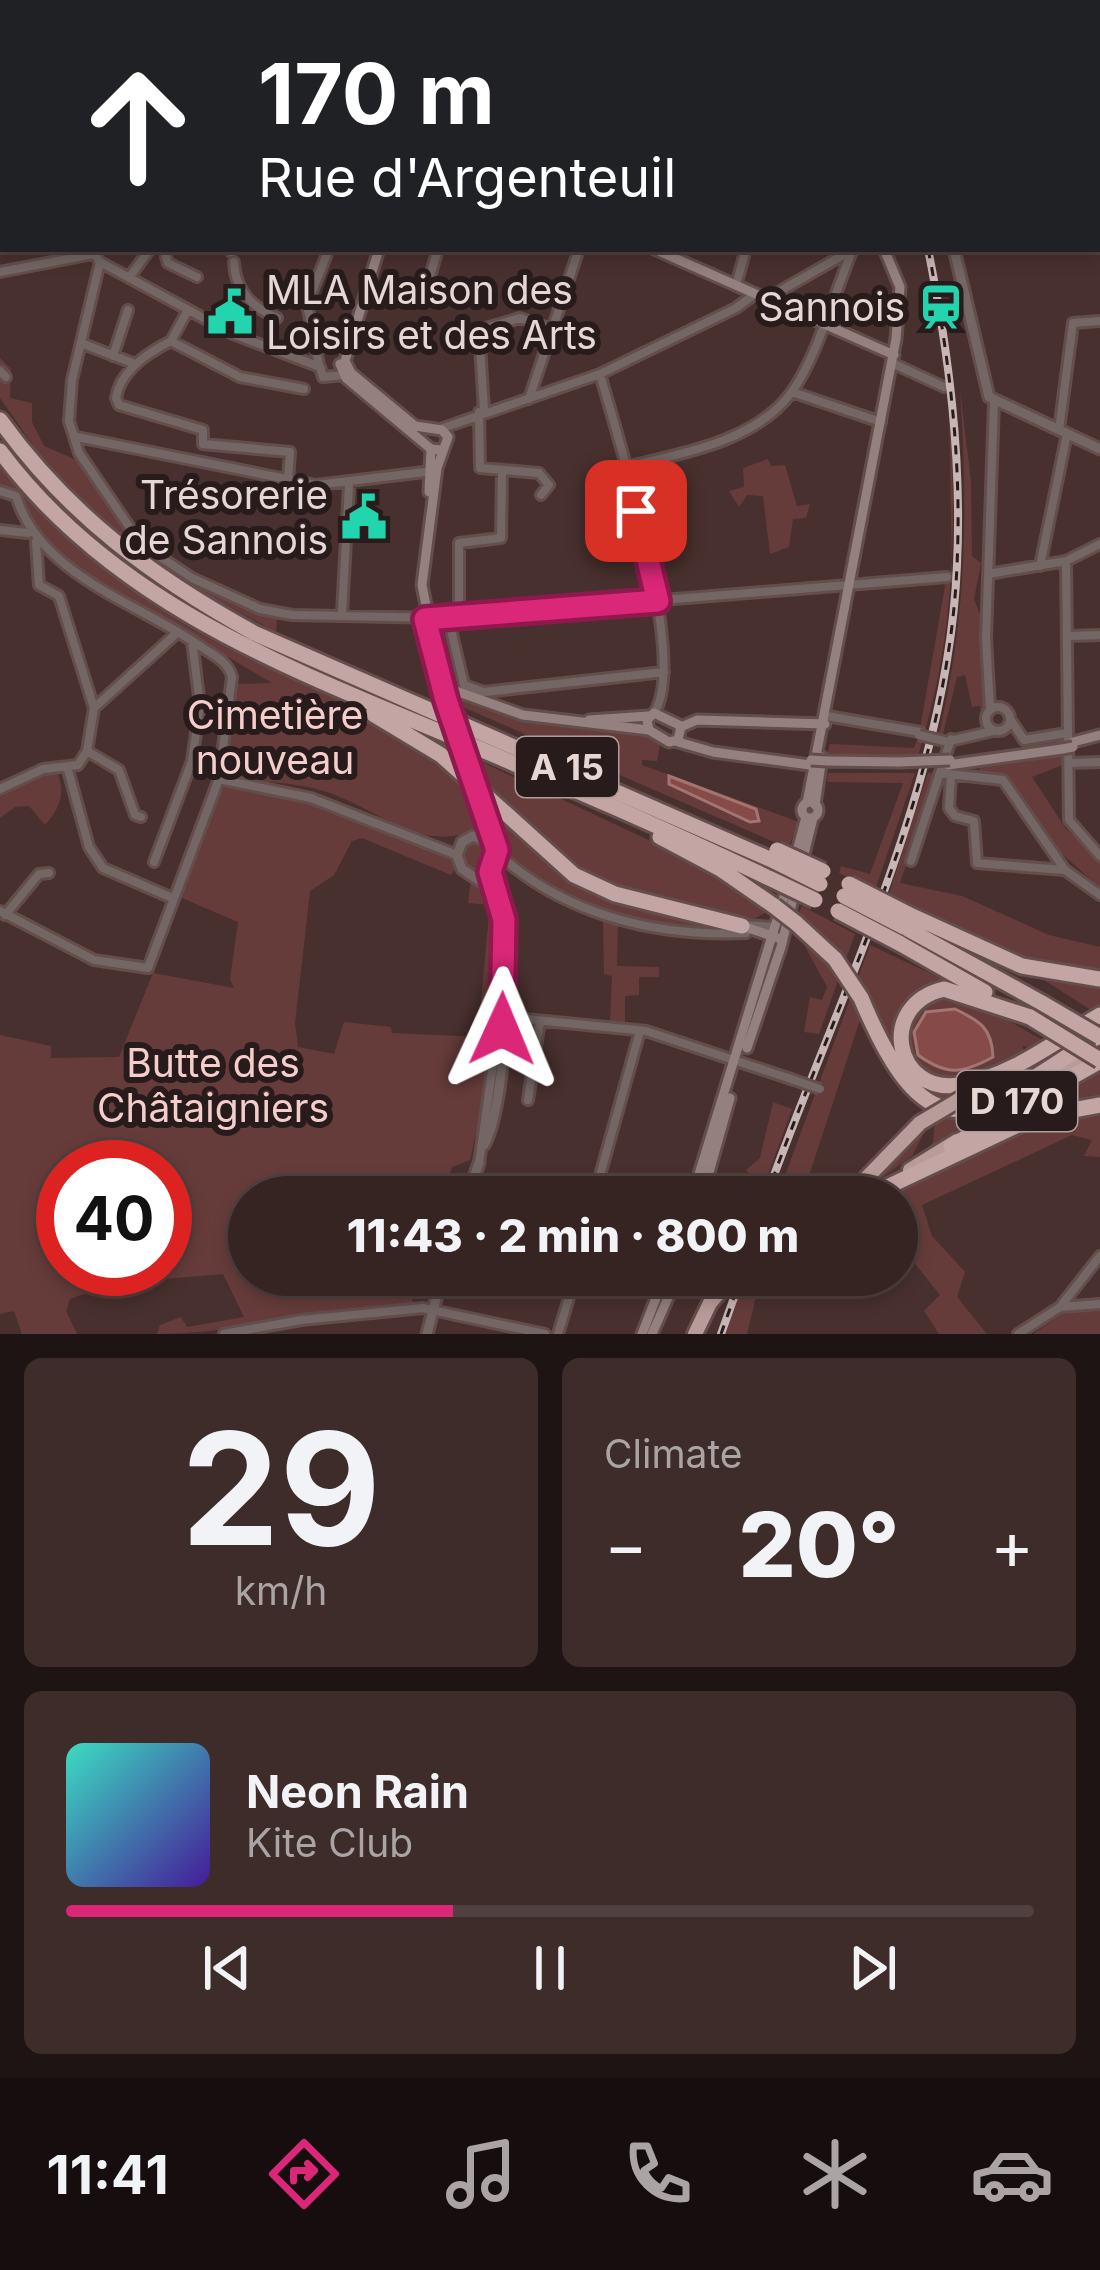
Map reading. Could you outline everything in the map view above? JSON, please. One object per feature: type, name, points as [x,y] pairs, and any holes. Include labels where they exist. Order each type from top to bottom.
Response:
[{"type":"highway","name":"A 15","points":[[0,421],[76,512],[173,588],[254,634],[535,752],[773,863],[904,928],[1099,1037]]},
{"type":"highway","name":"A 15","points":[[0,451],[64,523],[148,591],[246,649],[545,778],[773,863]]},
{"type":"highway","points":[[338,690],[342,700],[441,755],[574,875],[615,894],[747,929]]},
{"type":"highway","points":[[545,778],[722,870],[780,927],[835,959],[861,998],[898,1077],[936,1107],[962,1109],[999,1100],[1099,1037]]},
{"type":"highway","points":[[773,863],[904,928],[1022,966],[1100,979]]},
{"type":"highway","name":"A 15","points":[[904,928],[1100,1061]]},
{"type":"highway","points":[[1030,1017],[944,989],[916,1002],[905,1016],[900,1043],[919,1075],[938,1084],[958,1085],[1009,1067],[1100,1016]]},
{"type":"highway","name":"D 170","points":[[868,1176],[920,1123],[1100,1016]]},
{"type":"highway","name":"D 170","points":[[900,1176],[1099,1037]]},
{"type":"highway","points":[[932,1156],[1100,1061]]},
{"type":"highway","points":[[910,1176],[1035,1117],[1100,1106]]},
{"type":"highway","points":[[693,1334],[712,1296]]},
{"type":"main road","points":[[376,252],[340,349],[344,375],[437,440]]},
{"type":"main road","points":[[376,252],[346,364],[437,440]]},
{"type":"main road","points":[[661,252],[893,359]]},
{"type":"main road","points":[[699,1176],[759,998],[809,817],[893,359],[900,287],[885,252]]},
{"type":"main road","points":[[437,440],[422,585],[425,619],[442,686],[503,710],[649,730],[680,733],[697,720],[825,724]]},
{"type":"main road","points":[[554,720],[652,715],[710,746],[826,764],[947,769],[1100,738]]},
{"type":"main road","points":[[649,730],[652,715]]},
{"type":"main road","points":[[747,929],[780,927]]},
{"type":"main road","points":[[708,1176],[739,1062]]},
{"type":"main road","points":[[642,1334],[656,1296]]},
{"type":"main road","points":[[652,1334],[669,1296]]},
{"type":"street","points":[[131,275],[148,252]]},
{"type":"street","points":[[165,252],[168,263],[197,277]]},
{"type":"street","points":[[321,372],[307,304],[327,252]]},
{"type":"street","points":[[428,284],[437,252]]},
{"type":"street","points":[[529,399],[578,252]]},
{"type":"street","points":[[736,285],[745,252]]},
{"type":"street","points":[[437,440],[478,413],[600,374],[847,252]]},
{"type":"street","points":[[625,467],[689,452],[761,422],[792,392],[852,252]]},
{"type":"street","points":[[955,252],[983,385],[994,402],[1100,448]]},
{"type":"street","points":[[232,254],[235,282],[248,299],[277,318]]},
{"type":"street","points":[[95,255],[69,420],[80,453],[141,544],[192,578],[260,608],[292,615],[425,619],[947,578]]},
{"type":"street","points":[[0,275],[95,255],[233,334],[321,372],[344,375]]},
{"type":"street","points":[[113,356],[128,310]]},
{"type":"street","points":[[188,310],[171,341],[135,364],[116,391],[119,405],[203,430],[203,444]]},
{"type":"street","points":[[539,473],[480,468],[483,327],[520,318],[552,329]]},
{"type":"street","points":[[1040,566],[1063,432],[1073,323],[1100,321]]},
{"type":"street","points":[[171,341],[252,381],[308,387],[321,372]]},
{"type":"street","points":[[81,343],[135,364]]},
{"type":"street","points":[[893,359],[944,387]]},
{"type":"street","points":[[600,374],[658,601],[664,695],[652,715]]},
{"type":"street","points":[[792,392],[881,422]]},
{"type":"street","points":[[825,724],[882,726],[949,740],[973,740],[990,727],[996,708],[988,661],[994,402]]},
{"type":"street","points":[[76,437],[316,485],[433,471]]},
{"type":"street","points":[[185,458],[203,444],[290,452],[288,480]]},
{"type":"street","points":[[459,615],[459,543],[501,538],[502,472]]},
{"type":"street","points":[[342,613],[349,484]]},
{"type":"street","points":[[0,491],[16,496],[33,536],[39,585],[59,596],[94,708],[87,751],[68,770],[43,770],[0,789]]},
{"type":"street","points":[[0,530],[33,536],[49,554],[229,666],[232,679],[219,779],[170,897],[148,968],[94,960],[3,913],[39,874],[49,873]]},
{"type":"street","points":[[988,574],[1066,561],[1100,544]]},
{"type":"street","points":[[1066,561],[1071,827],[1100,856]]},
{"type":"street","points":[[448,617],[464,685],[484,692],[664,672]]},
{"type":"street","points":[[94,708],[178,632]]},
{"type":"street","points":[[1068,637],[1100,635]]},
{"type":"street","points":[[154,862],[192,761],[200,705],[192,641]]},
{"type":"street","points":[[442,686],[486,821],[504,920],[503,1045],[496,1106],[474,1176]]},
{"type":"street","points":[[996,708],[1010,718],[1024,740],[1067,743]]},
{"type":"street","points":[[990,727],[1004,729],[1010,718]]},
{"type":"street","points":[[949,740],[949,808],[955,816],[974,821],[976,863],[1065,870]]},
{"type":"street","points":[[87,751],[119,770],[134,814],[141,817]]},
{"type":"street","points":[[1070,764],[1100,762]]},
{"type":"street","points":[[910,862],[947,769]]},
{"type":"street","points":[[947,769],[1003,780],[1065,870],[1100,895]]},
{"type":"street","points":[[68,770],[89,848],[103,868],[170,897]]},
{"type":"street","points":[[219,779],[311,798],[457,855]]},
{"type":"street","points":[[433,845],[479,836],[486,821]]},
{"type":"street","points":[[479,836],[491,862]]},
{"type":"street","points":[[462,842],[457,855],[462,869],[491,862],[513,867],[556,896],[613,919],[706,932],[747,929]]},
{"type":"street","points":[[503,1016],[640,1030],[831,1095]]},
{"type":"street","points":[[528,1100],[540,1021]]},
{"type":"street","points":[[600,1176],[640,1030]]},
{"type":"street","points":[[1060,1307],[1059,1301],[1100,1256]]},
{"type":"street","points":[[1078,1283],[1080,1297],[1095,1304]]},
{"type":"street","points":[[427,1334],[436,1296]]},
{"type":"street","points":[[558,1334],[570,1296]]},
{"type":"street","points":[[1018,1334],[1060,1307],[1095,1304]]},
{"type":"street","points":[[224,1334],[388,1309],[432,1310],[545,1334]]},
{"type":"green space","points":[[0,358],[11,369],[10,398],[32,403],[32,422],[44,446],[81,462],[121,524],[160,562],[229,602],[277,619],[276,632],[175,577],[85,506],[51,471],[0,398]]},
{"type":"green space","points":[[960,391],[971,481],[972,556],[981,563],[974,599],[983,622],[987,707],[981,715],[980,706],[972,707],[965,675],[957,677],[943,734],[939,733],[955,648],[963,563]]},
{"type":"green space","points":[[949,392],[953,478],[952,560]]},
{"type":"green space","points":[[768,459],[771,466],[785,465],[797,506],[810,504],[806,518],[793,519],[789,547],[770,554],[763,496],[747,495],[739,507],[729,491],[744,487],[743,468]]},
{"type":"green space","name":"Cimetière nouveau","points":[[0,466],[63,534],[162,611],[222,646],[367,712],[434,752],[467,781],[480,828],[459,835],[421,834],[318,789],[228,778],[234,684],[272,683],[39,545],[31,528],[22,529],[22,495],[0,492]]},
{"type":"green space","points":[[950,579],[943,647],[925,731],[920,729],[946,580]]},
{"type":"green space","points":[[451,696],[531,723],[647,737],[660,745],[657,761],[642,760],[642,765],[799,822],[788,848],[451,702]]},
{"type":"green space","points":[[918,738],[923,739],[918,756],[827,755],[830,744],[914,748]]},
{"type":"green space","points":[[1064,755],[1065,764],[1032,777],[1066,829],[1100,859],[1100,888],[1059,851],[1005,777],[973,775],[981,768]]},
{"type":"green space","points":[[471,757],[700,864],[770,909],[745,922],[673,925],[632,918],[556,891],[505,853],[489,820]]},
{"type":"green space","points":[[57,772],[60,800],[45,825],[29,806],[15,807],[0,818],[0,790]]},
{"type":"green space","points":[[937,772],[900,883],[962,896],[1049,935],[1100,947],[1100,975],[1014,960],[888,897],[928,773]]},
{"type":"green space","points":[[828,773],[915,773],[875,890],[839,873],[841,866],[870,874],[903,783],[827,782]]},
{"type":"green space","name":"Butte des Châtaigniers","points":[[219,785],[279,791],[454,854],[457,867],[451,875],[362,838],[352,841],[334,875],[310,891],[295,1023],[298,1047],[334,1054],[344,1022],[391,1027],[392,1033],[482,1037],[499,991],[498,1036],[470,1160],[452,1167],[449,1176],[228,1176],[228,1284],[223,1274],[192,1277],[192,1140],[36,1140],[36,1296],[79,1296],[70,1299],[66,1311],[77,1334],[22,1334],[14,1311],[0,1314],[0,1035],[51,1046],[51,1058],[119,1057],[153,973],[234,988],[230,979],[238,922],[175,895]]},
{"type":"green space","points":[[477,841],[492,856],[477,871],[462,856]]},
{"type":"green space","points":[[471,879],[492,895],[499,913],[495,956],[500,957],[499,976],[478,1032],[490,905],[468,903]]},
{"type":"green space","points":[[802,906],[855,934],[846,959],[798,915]]},
{"type":"green space","points":[[603,920],[618,923],[617,966],[659,967],[659,977],[639,977],[639,995],[625,996],[625,1023],[610,1023],[612,976],[604,974]]},
{"type":"green space","points":[[795,928],[840,975],[819,1034],[804,1032],[810,997],[822,1000],[827,987]]},
{"type":"green space","points":[[870,945],[953,984],[915,996],[895,1030],[905,1068],[968,1088],[941,1100],[910,1080],[898,1065],[858,978]]},
{"type":"green space","points":[[1033,973],[1100,982],[1100,1009],[1094,1012]]},
{"type":"green space","points":[[940,993],[965,996],[1046,1042],[1035,1048],[1023,1046],[1023,1054],[970,1077],[940,1078],[915,1057],[904,1036],[916,1007]]},
{"type":"green space","points":[[852,994],[861,1017],[809,1176],[785,1176]]},
{"type":"green space","points":[[1091,1068],[1100,1073],[1100,1097],[1042,1105]]},
{"type":"green space","points":[[773,1102],[792,1109],[768,1176],[750,1176],[746,1170],[760,1158]]},
{"type":"green space","points":[[1005,1103],[923,1156],[933,1142],[935,1120]]},
{"type":"green space","points":[[1100,1110],[1100,1157],[1084,1156],[1092,1140],[1072,1135],[922,1205],[932,1236],[965,1272],[957,1297],[987,1334],[939,1334],[924,1311],[940,1295],[918,1267],[918,1179],[1036,1122]]},
{"type":"green space","points":[[927,1127],[912,1156],[884,1176],[877,1176]]},
{"type":"green space","name":"Butte des Châtaigniers","points":[[234,1296],[411,1296],[414,1307],[349,1310],[222,1330],[157,1334],[160,1325],[181,1317],[187,1327],[244,1317]]},
{"type":"green space","points":[[738,1296],[756,1296],[747,1334],[725,1334]]},
{"type":"green space","points":[[1100,1311],[1100,1334],[1033,1334],[1065,1312]]},
{"type":"shaded area","points":[[669,776],[756,809],[759,821],[750,822],[669,784]]},
{"type":"shaded area","points":[[955,1009],[983,1027],[993,1057],[955,1070],[938,1067],[918,1055],[914,1032],[926,1012]]},
{"type":"railway","points":[[774,1176],[912,808],[949,647],[957,565],[956,446],[929,252]]},
{"type":"railway","points":[[721,1334],[735,1296]]},
{"type":"place","name":"Sannois","points":[[941,307]]},
{"type":"place","name":"MLA Maison des Loisirs et des Arts","points":[[230,312]]},
{"type":"place","name":"Trésorerie de Sannois","points":[[364,517]]},
{"type":"route","points":[[502,1029],[504,920],[490,872],[497,850],[446,700],[425,619],[658,601],[636,511]]}]
